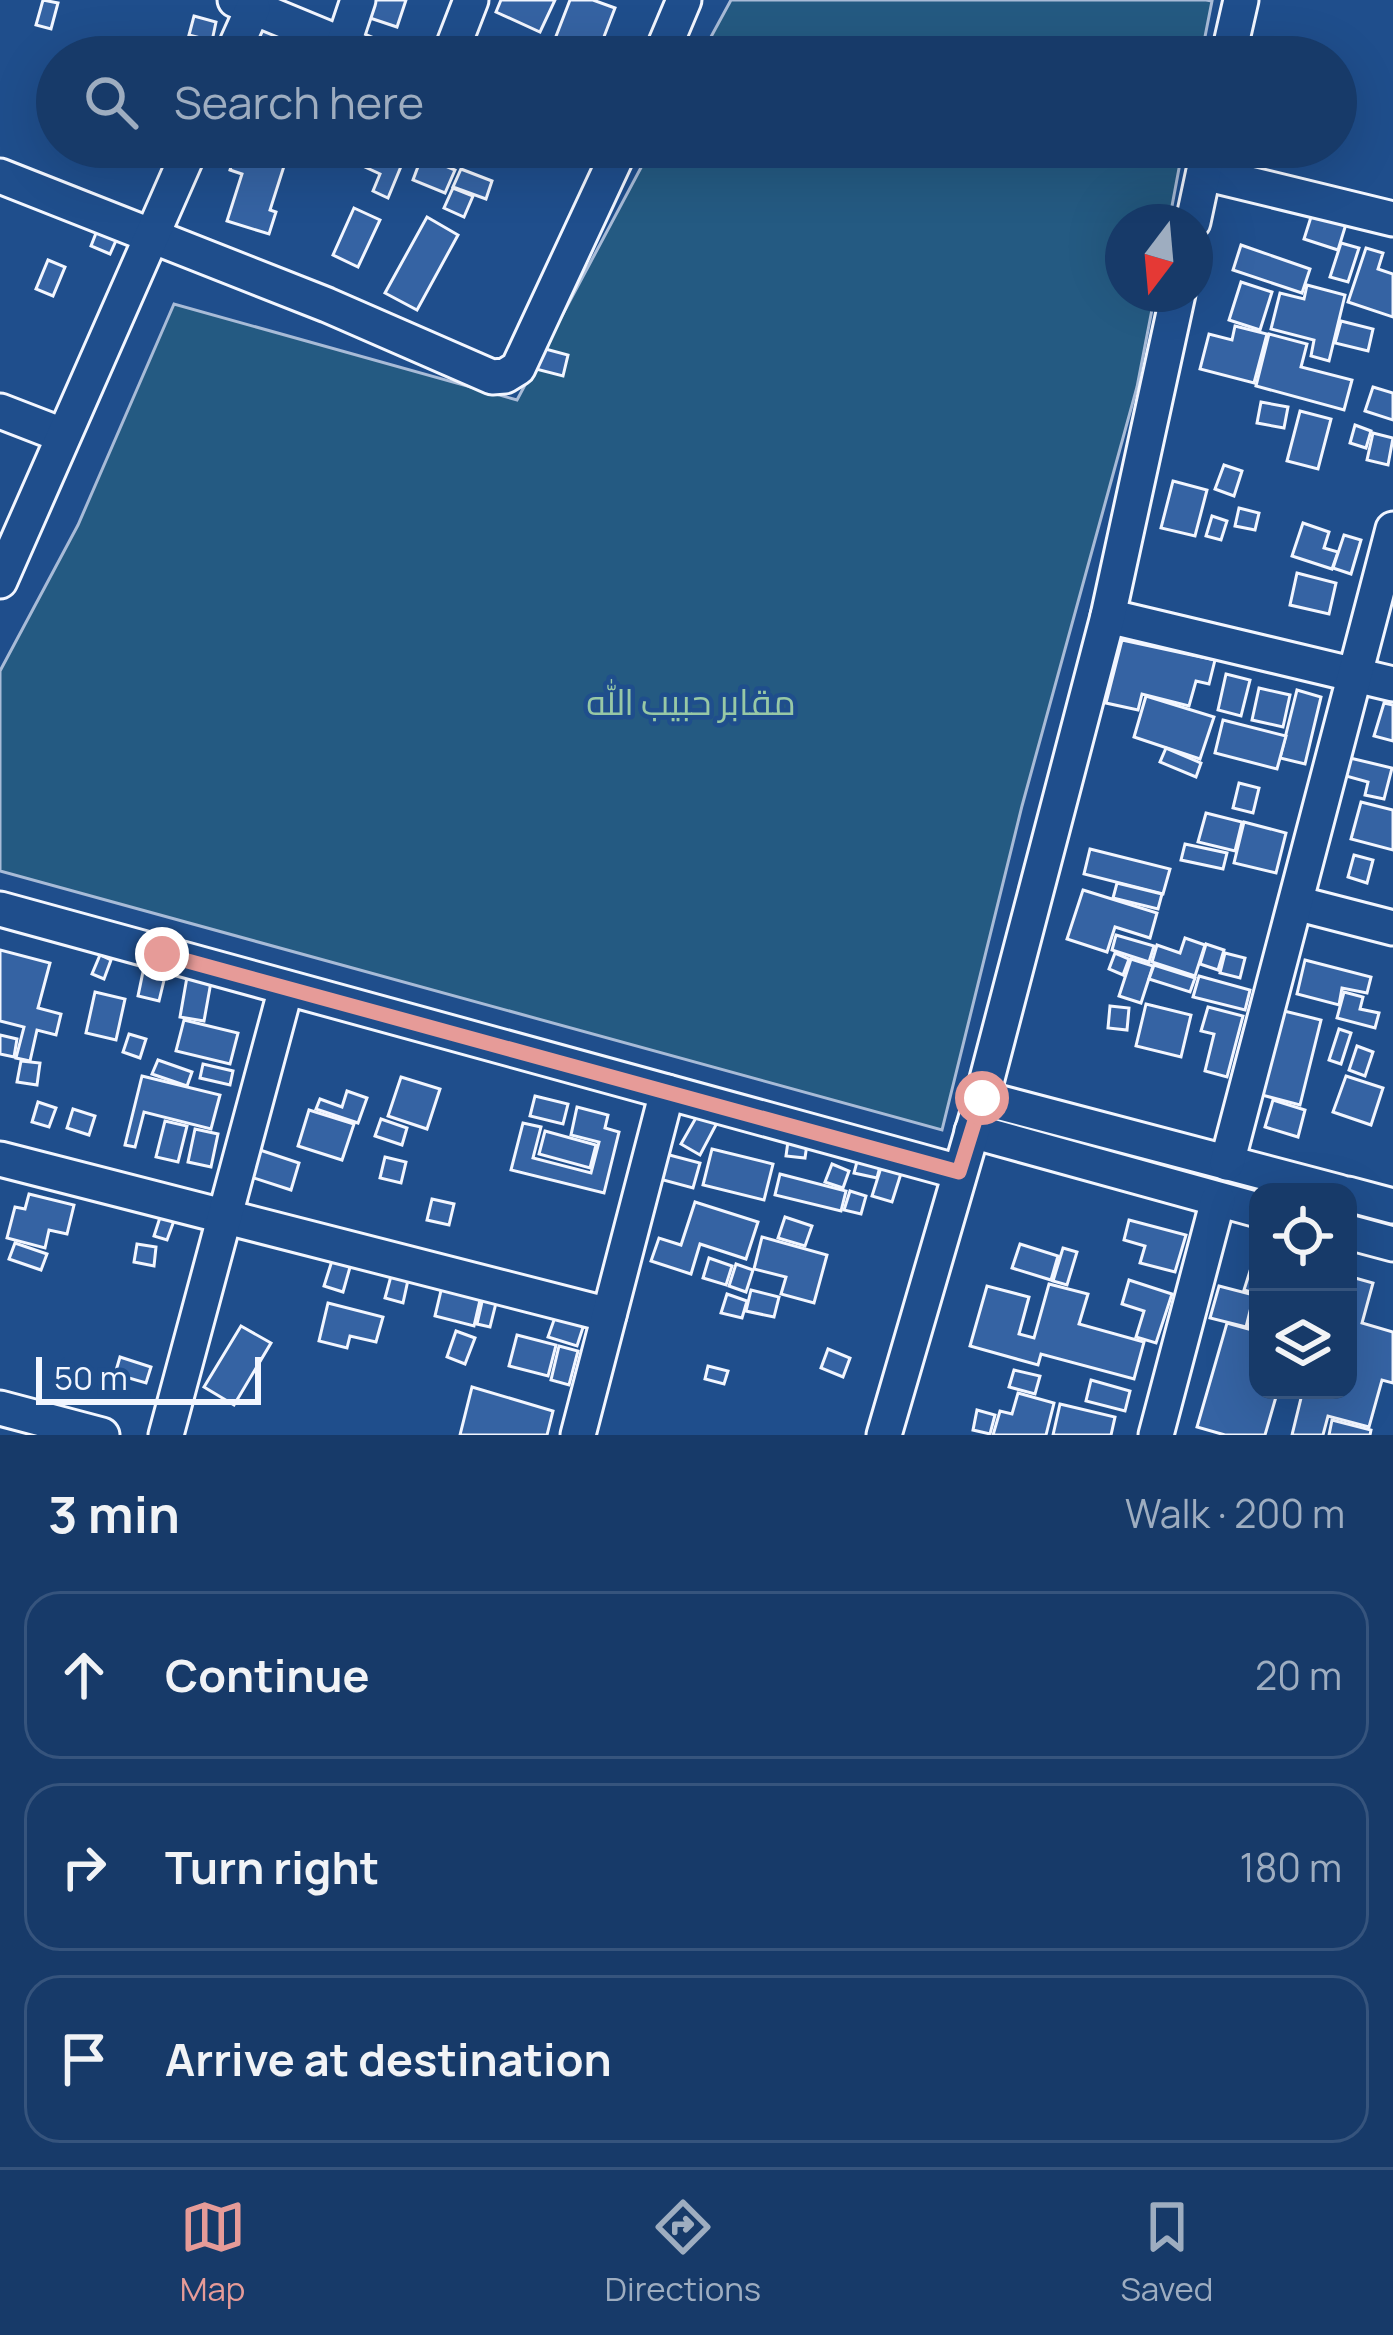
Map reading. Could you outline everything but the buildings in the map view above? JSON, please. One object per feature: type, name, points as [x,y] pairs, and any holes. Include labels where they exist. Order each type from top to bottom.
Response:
[{"type":"street","points":[[358,0],[358,36]]},
{"type":"street","points":[[457,36],[471,0]]},
{"type":"street","points":[[669,36],[684,0]]},
{"type":"street","points":[[1232,36],[1240,0]]},
{"type":"street","points":[[236,36],[244,4],[322,36]]},
{"type":"street","points":[[0,580],[182,168]]},
{"type":"street","points":[[0,176],[152,234],[492,377],[518,368],[601,168]]},
{"type":"street","points":[[1197,204],[1205,168]]},
{"type":"street","points":[[1232,168],[1393,219]]},
{"type":"street","points":[[884,1435],[977,1114],[1108,616],[1174,312]]},
{"type":"street","points":[[0,411],[62,434]]},
{"type":"street","points":[[1227,1163],[1393,529]]},
{"type":"street","points":[[1108,616],[1393,684]]},
{"type":"street","points":[[1296,903],[1393,928]]},
{"type":"street","points":[[0,909],[959,1172]]},
{"type":"street","points":[[166,1435],[286,988]]},
{"type":"street","points":[[578,1435],[667,1092]]},
{"type":"street","points":[[977,1114],[1227,1163],[1304,1183]]},
{"type":"street","points":[[977,1114],[1249,1208]]},
{"type":"street","points":[[0,1160],[609,1315]]},
{"type":"street","points":[[1357,1196],[1393,1206]]},
{"type":"street","points":[[1156,1435],[1218,1200]]},
{"type":"street","points":[[1357,1234],[1393,1244]]},
{"type":"street","points":[[0,1408],[102,1435]]},
{"type":"green space","points":[[731,0],[1212,1],[1205,36],[711,36]]},
{"type":"green space","name":"مقابر حبيب الله","points":[[641,168],[1179,168],[1172,204],[1105,204],[1105,312],[1152,312],[1137,387],[1022,806],[942,1130],[0,871],[0,671],[78,525],[174,304],[517,400]]},
{"type":"route","points":[[162,954],[959,1172],[982,1098]]}]
